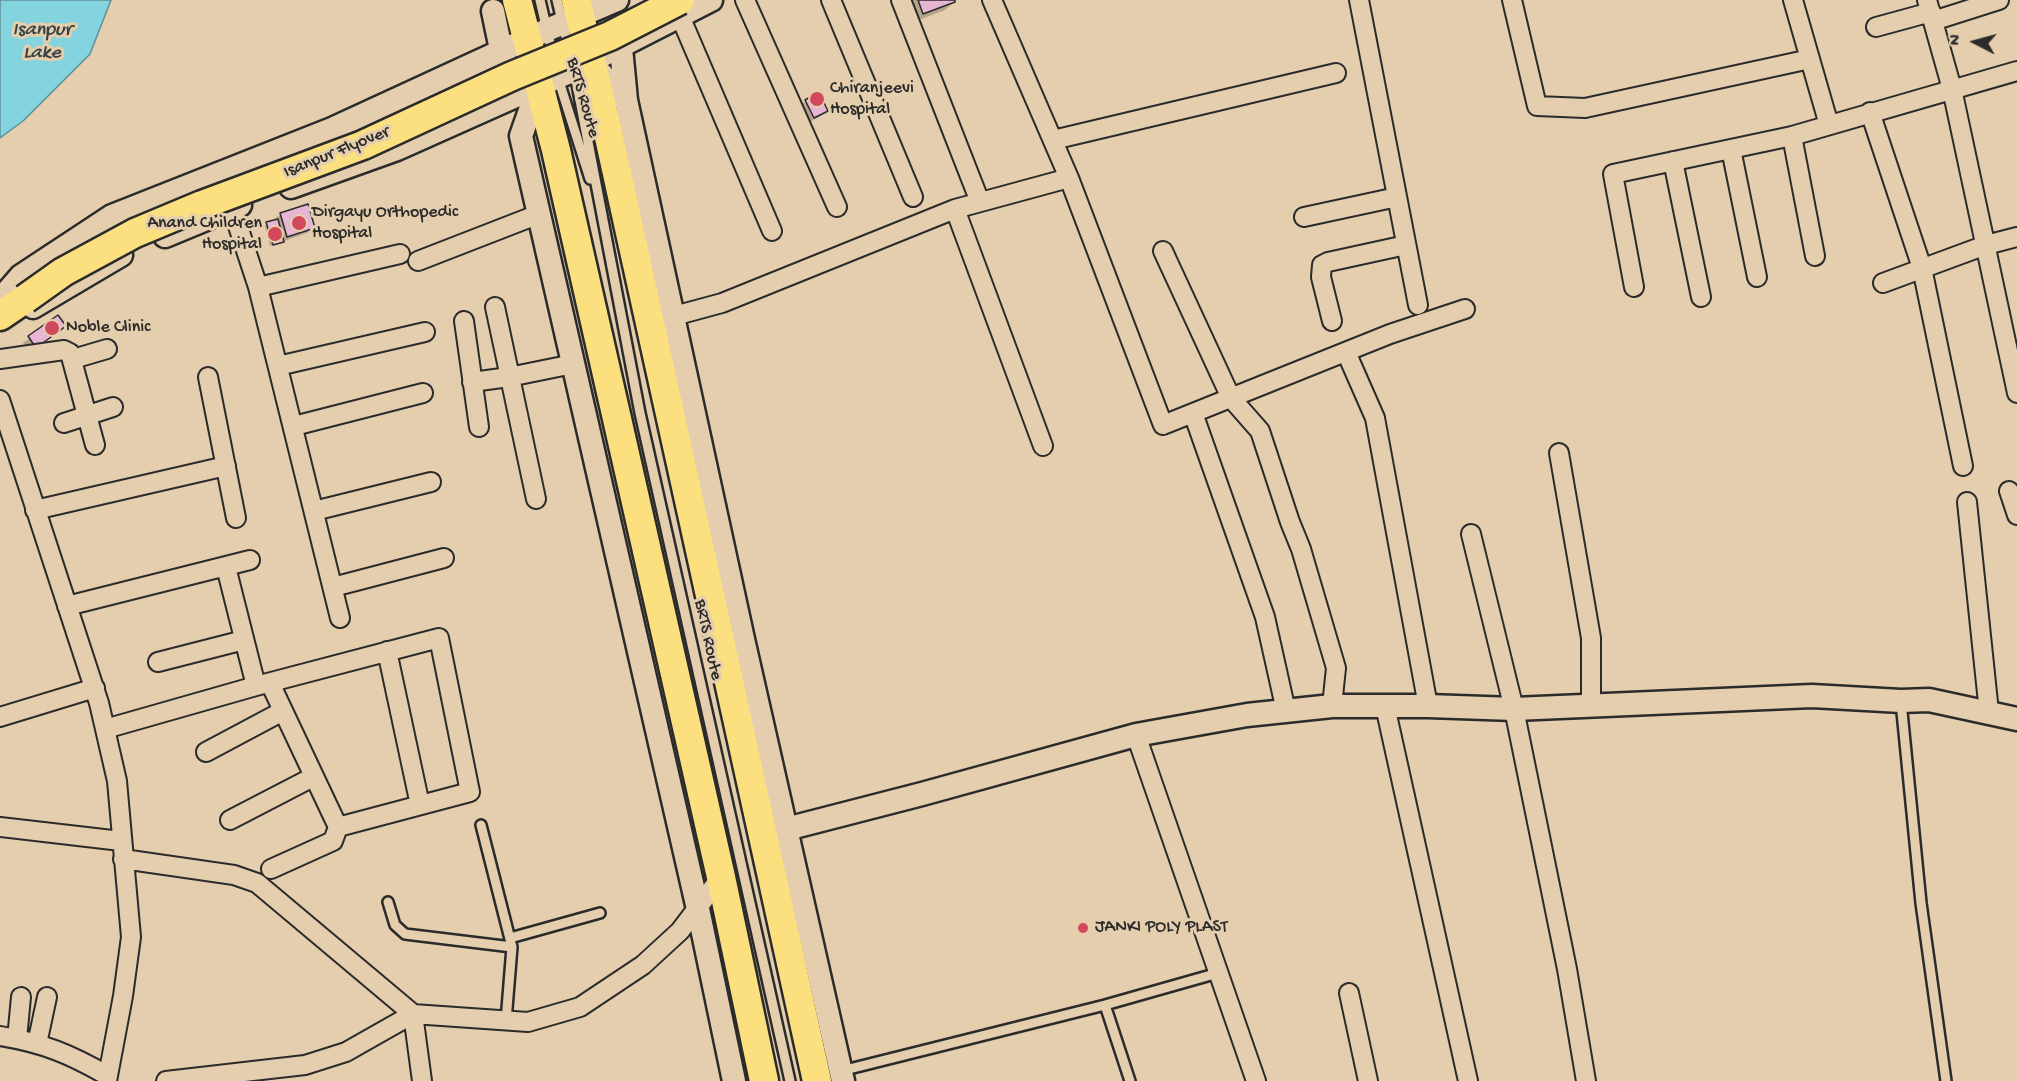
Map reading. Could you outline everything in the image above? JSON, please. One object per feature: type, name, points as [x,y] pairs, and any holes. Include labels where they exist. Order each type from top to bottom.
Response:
[{"type":"main road","points":[[500,4],[558,22]]},
{"type":"main road","name":"Isanpur Flyover","points":[[0,316],[11,298],[64,258],[130,223],[198,195],[359,136],[508,66],[605,27],[673,6]]},
{"type":"main road","points":[[558,22],[565,74],[775,832],[834,1078]]},
{"type":"main road","points":[[558,22],[565,74],[559,162],[721,877],[764,1081]]},
{"type":"street","points":[[0,316],[37,305],[130,250],[232,208],[397,149],[565,74],[621,48],[673,6],[711,0]]},
{"type":"street","points":[[745,0],[837,207]]},
{"type":"street","points":[[831,0],[913,197]]},
{"type":"street","points":[[901,0],[980,202]]},
{"type":"street","points":[[992,0],[1070,178],[1163,425],[1390,334],[1465,309]]},
{"type":"street","points":[[1359,0],[1418,305]]},
{"type":"street","points":[[1512,0],[1537,106],[1585,108],[1810,59]]},
{"type":"street","points":[[1793,0],[1829,125]]},
{"type":"street","points":[[1876,27],[1930,11],[1999,0]]},
{"type":"street","points":[[11,298],[21,276],[112,216],[332,129],[501,52],[558,22],[611,1],[621,48],[626,100],[741,627],[775,832],[1136,735],[1247,715],[1332,706],[1514,709],[1812,696],[1901,701],[1929,700],[2017,718]]},
{"type":"street","points":[[500,4],[501,52],[698,909],[734,1081]]},
{"type":"street","points":[[673,6],[772,231]]},
{"type":"street","points":[[1930,11],[1953,89],[2017,393]]},
{"type":"street","points":[[1634,287],[1613,174],[1792,136],[2017,71]]},
{"type":"street","points":[[1053,140],[1336,73]]},
{"type":"street","points":[[565,74],[626,100]]},
{"type":"street","points":[[521,136],[565,74]]},
{"type":"street","points":[[1870,112],[1922,268],[1963,466]]},
{"type":"street","points":[[1792,136],[1815,256]]},
{"type":"street","points":[[1731,149],[1757,278]]},
{"type":"street","points":[[1673,161],[1701,297]]},
{"type":"street","points":[[674,316],[722,303],[955,209],[1070,178]]},
{"type":"street","points":[[1304,217],[1397,197]]},
{"type":"street","points":[[232,208],[258,287],[340,618]]},
{"type":"street","points":[[955,209],[1043,446]]},
{"type":"street","points":[[418,261],[539,214]]},
{"type":"street","points":[[1883,283],[1986,245],[2017,237]]},
{"type":"street","points":[[1332,321],[1322,277],[1322,265],[1406,245]]},
{"type":"street","points":[[1163,251],[1231,398],[1260,431],[1301,549],[1336,668],[1332,706]]},
{"type":"street","points":[[258,287],[400,254]]},
{"type":"street","points":[[495,308],[536,499]]},
{"type":"street","points":[[464,321],[480,427]]},
{"type":"street","points":[[278,366],[425,332]]},
{"type":"street","points":[[73,359],[107,349]]},
{"type":"street","points":[[0,359],[64,350],[70,353],[95,446]]},
{"type":"street","points":[[1346,352],[1375,418],[1428,706]]},
{"type":"street","points":[[472,382],[573,364]]},
{"type":"street","points":[[208,377],[236,518]]},
{"type":"street","points":[[294,426],[423,393]]},
{"type":"street","points":[[0,400],[94,688],[117,781],[130,937],[123,996],[107,1079],[56,1049],[8,1037],[21,997]]},
{"type":"street","points":[[64,423],[113,407]]},
{"type":"street","points":[[1193,413],[1265,617],[1286,711]]},
{"type":"street","points":[[1558,453],[1590,638],[1591,705]]},
{"type":"street","points":[[35,510],[226,466]]},
{"type":"street","points":[[314,512],[431,482]]},
{"type":"street","points":[[2009,491],[2017,515]]},
{"type":"street","points":[[1967,502],[1989,712]]},
{"type":"street","points":[[1471,534],[1514,709],[1567,969],[1586,1081]]},
{"type":"street","points":[[333,587],[444,558]]},
{"type":"street","points":[[67,606],[250,560]]},
{"type":"street","points":[[226,567],[244,640],[263,684],[283,711],[338,827],[333,841],[272,869]]},
{"type":"street","points":[[105,729],[438,638],[470,792],[338,827]]},
{"type":"street","points":[[158,662],[244,640]]},
{"type":"street","points":[[387,651],[420,805]]},
{"type":"street","points":[[0,717],[94,688]]},
{"type":"street","points":[[651,706],[680,697]]},
{"type":"street","points":[[1385,706],[1468,1081]]},
{"type":"street","points":[[206,752],[283,711]]},
{"type":"street","points":[[1136,735],[1256,1081]]},
{"type":"street","points":[[230,820],[314,777]]},
{"type":"street","points":[[0,827],[122,850],[234,875],[257,883],[413,1014],[422,1081]]},
{"type":"street","points":[[170,1081],[305,1073],[413,1014],[528,1022],[580,1007],[643,965],[680,931],[721,877]]},
{"type":"street","points":[[1349,993],[1368,1081]]},
{"type":"street","points":[[37,1044],[47,997]]},
{"type":"street","points":[[722,1022],[751,1016]]},
{"type":"lane","points":[[540,0],[558,22]]},
{"type":"lane","points":[[557,0],[558,22]]},
{"type":"lane","name":"BRTS Route","points":[[565,74],[585,119],[598,204],[639,413],[790,1081]]},
{"type":"lane","name":"BRTS Route","points":[[565,74],[598,204]]},
{"type":"lane","points":[[1901,701],[1922,903],[1946,1081]]},
{"type":"lane","points":[[481,825],[511,943],[506,1021]]},
{"type":"lane","points":[[388,902],[395,925],[405,934],[511,943],[600,913]]},
{"type":"lane","points":[[834,1078],[1218,973]]},
{"type":"lane","points":[[1105,1005],[1130,1081]]},
{"type":"water","name":"Isanpur Lake","points":[[0,0],[111,0],[90,54],[23,121],[0,138]]},
{"type":"building","points":[[918,0],[955,0],[955,2],[923,14]]},
{"type":"building","points":[[819,92],[828,111],[814,118],[805,100]]},
{"type":"building","points":[[308,204],[315,228],[287,237],[280,213]]},
{"type":"building","points":[[278,219],[284,242],[273,245],[266,222]]},
{"type":"building","points":[[58,315],[66,326],[36,348],[28,336]]},
{"type":"place","name":"Chiranjeevi Hospital","points":[[817,99]]},
{"type":"place","name":"Dirgayu Orthopedic Hospital","points":[[299,223]]},
{"type":"place","name":"Anand Children Hospital","points":[[275,234]]},
{"type":"place","name":"Noble Clinic","points":[[52,328]]},
{"type":"place","name":"JANKI POLY PLAST","points":[[1083,928]]}]
